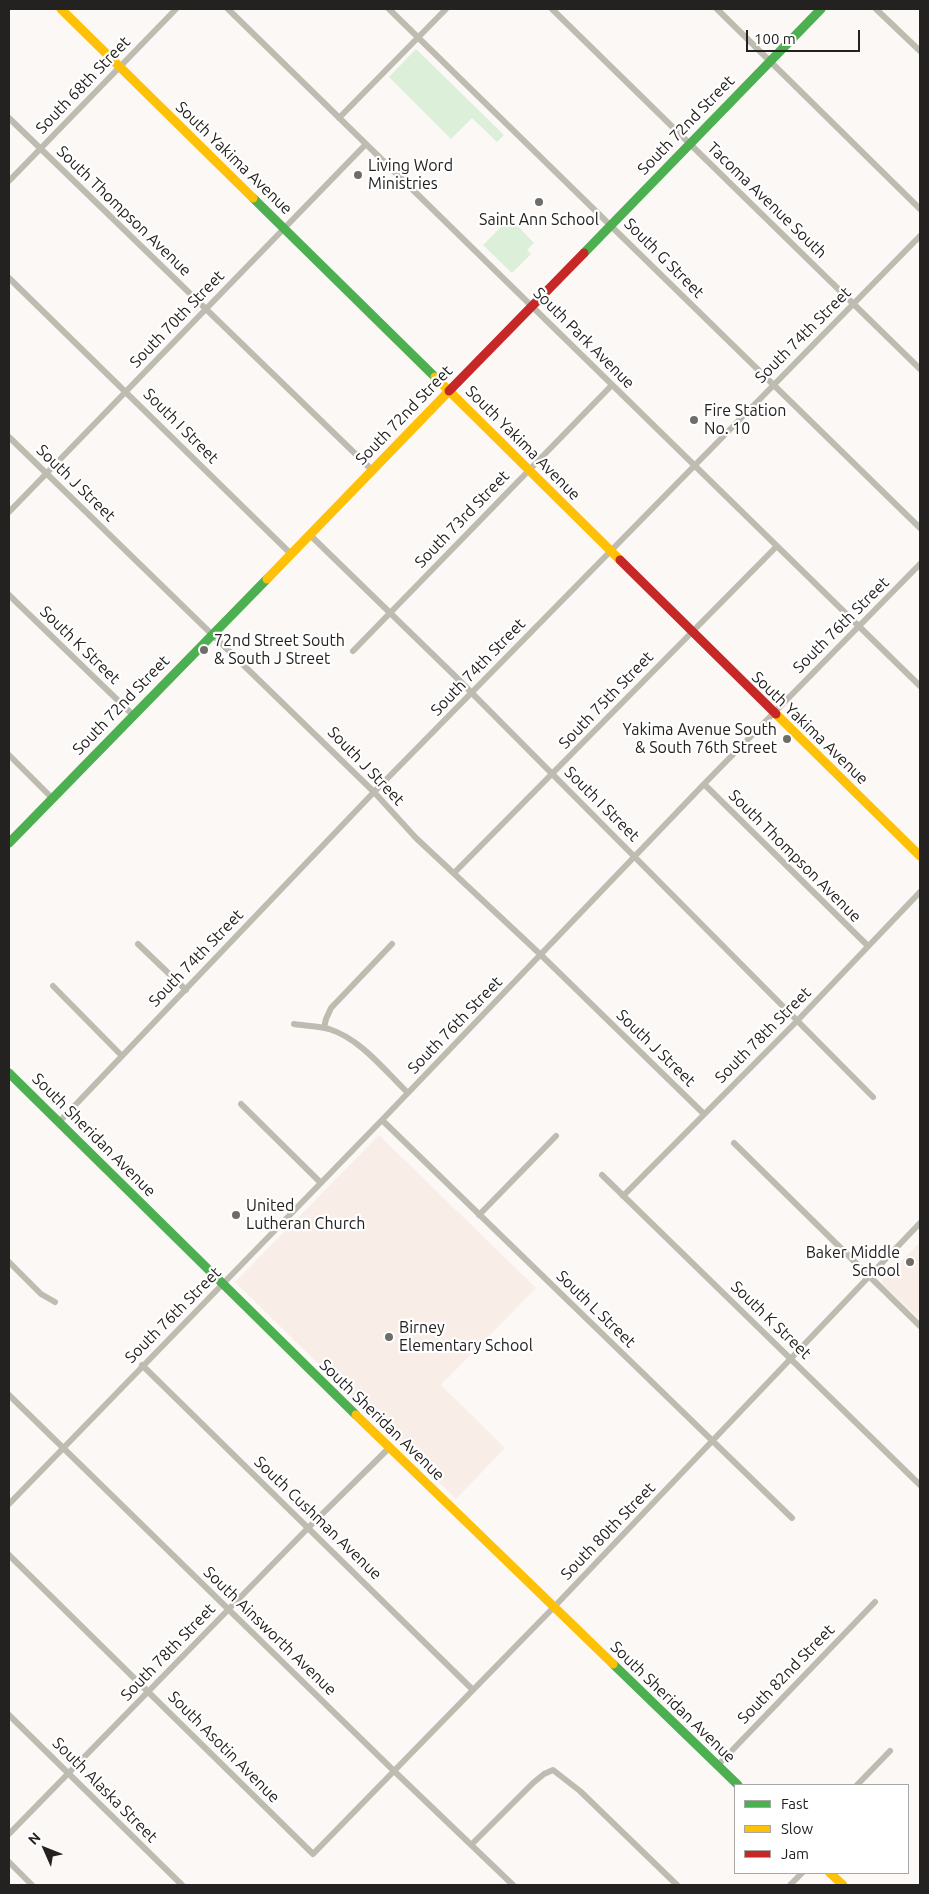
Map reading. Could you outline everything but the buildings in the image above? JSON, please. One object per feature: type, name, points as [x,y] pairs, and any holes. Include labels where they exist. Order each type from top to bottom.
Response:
[{"type":"main road","name":"South Yakima Avenue","points":[[61,9],[920,856]]},
{"type":"main road","name":"South 72nd Street","points":[[9,843],[689,142],[821,9]]},
{"type":"main road","name":"South Sheridan Avenue","points":[[9,1073],[389,1448],[737,1784]]},
{"type":"main road","points":[[831,1874],[843,1885]]},
{"type":"street","name":"South 68th Street","points":[[9,180],[176,9]]},
{"type":"street","name":"South Park Avenue","points":[[228,9],[920,686]]},
{"type":"street","name":"South G Street","points":[[389,9],[920,528]]},
{"type":"street","points":[[339,118],[446,9]]},
{"type":"street","name":"Tacoma Avenue South","points":[[552,9],[920,369]]},
{"type":"street","points":[[717,9],[920,208]]},
{"type":"street","points":[[876,9],[920,52]]},
{"type":"street","name":"South Thompson Avenue","points":[[9,118],[372,470]]},
{"type":"street","name":"South 70th Street","points":[[9,512],[366,144]]},
{"type":"street","name":"South 74th Street","points":[[59,1122],[374,792],[920,236]]},
{"type":"street","name":"South I Street","points":[[9,278],[290,553]]},
{"type":"street","name":"South 73rd Street","points":[[353,651],[612,385]]},
{"type":"street","name":"South J Street","points":[[9,437],[374,792],[416,838],[541,955],[704,1114]]},
{"type":"street","name":"South I Street","points":[[309,534],[635,856],[873,1097]]},
{"type":"street","name":"South 75th Street","points":[[454,873],[545,779],[778,546]]},
{"type":"street","name":"South 76th Street","points":[[9,1504],[382,1120],[704,784],[920,564]]},
{"type":"street","name":"South K Street","points":[[9,595],[133,715]]},
{"type":"street","points":[[9,755],[52,798]]},
{"type":"street","name":"South Thompson Avenue","points":[[704,784],[868,946]]},
{"type":"street","name":"South 78th Street","points":[[623,1196],[798,1021],[920,892]]},
{"type":"street","points":[[138,944],[186,990]]},
{"type":"street","points":[[324,1028],[331,1008],[392,944]]},
{"type":"street","points":[[53,986],[122,1056]]},
{"type":"street","points":[[294,1024],[324,1028],[344,1036],[408,1093]]},
{"type":"street","points":[[241,1104],[321,1183]]},
{"type":"street","name":"South L Street","points":[[382,1120],[792,1518]]},
{"type":"street","points":[[480,1215],[556,1136]]},
{"type":"street","points":[[734,1144],[920,1326]]},
{"type":"street","name":"South K Street","points":[[602,1175],[920,1485]]},
{"type":"street","name":"South 80th Street","points":[[312,1854],[554,1607],[920,1223]]},
{"type":"street","points":[[9,1262],[41,1294],[55,1302]]},
{"type":"street","name":"South Cushman Avenue","points":[[142,1365],[473,1690]]},
{"type":"street","name":"South Ainsworth Avenue","points":[[9,1395],[513,1885]]},
{"type":"street","name":"South 78th Street","points":[[9,1834],[308,1528],[389,1448]]},
{"type":"street","name":"South Asotin Avenue","points":[[9,1555],[312,1854]]},
{"type":"street","name":"South 82nd Street","points":[[718,1766],[875,1602]]},
{"type":"street","name":"South Alaska Street","points":[[9,1715],[182,1885]]},
{"type":"street","points":[[858,1784],[890,1751]]},
{"type":"street","points":[[471,1845],[533,1783],[553,1770],[580,1791],[677,1885]]},
{"type":"street","points":[[9,1862],[32,1885]]},
{"type":"street","points":[[790,1885],[801,1874]]},
{"type":"shaded area","name":"Birney Elementary School","points":[[379,1135],[536,1288],[441,1385],[505,1448],[456,1499],[235,1282]]},
{"type":"shaded area","name":"Baker Middle School","points":[[920,1242],[920,1320],[881,1282]]},
{"type":"green space","points":[[416,49],[504,135],[497,142],[472,118],[451,139],[389,77]]},
{"type":"green space","points":[[510,218],[534,243],[527,250],[531,254],[512,273],[483,245]]},
{"type":"traffic: fast","points":[[584,253],[821,9]]},
{"type":"traffic: fast","points":[[253,198],[435,377]]},
{"type":"traffic: fast","points":[[9,843],[267,579]]},
{"type":"traffic: fast","points":[[9,1073],[356,1415]]},
{"type":"traffic: fast","points":[[613,1664],[737,1784]]},
{"type":"traffic: slow","points":[[61,9],[253,198]]},
{"type":"traffic: slow","points":[[435,377],[620,560]]},
{"type":"traffic: slow","points":[[267,579],[449,391]]},
{"type":"traffic: slow","points":[[776,714],[920,856]]},
{"type":"traffic: slow","points":[[356,1415],[613,1664]]},
{"type":"traffic: slow","points":[[831,1874],[843,1885]]},
{"type":"traffic: jam","points":[[449,391],[584,253]]},
{"type":"traffic: jam","points":[[620,560],[776,714]]},
{"type":"place","name":"Living Word Ministries","points":[[358,175]]},
{"type":"place","name":"Saint Ann School","points":[[539,202]]},
{"type":"place","name":"Fire Station No. 10","points":[[694,420]]},
{"type":"place","name":"72nd Street South & South J Street","points":[[204,650]]},
{"type":"place","name":"Yakima Avenue South & South 76th Street","points":[[787,739]]},
{"type":"place","name":"United Lutheran Church","points":[[236,1215]]},
{"type":"place","name":"Baker Middle School","points":[[910,1262]]},
{"type":"place","name":"Birney Elementary School","points":[[389,1337]]}]
